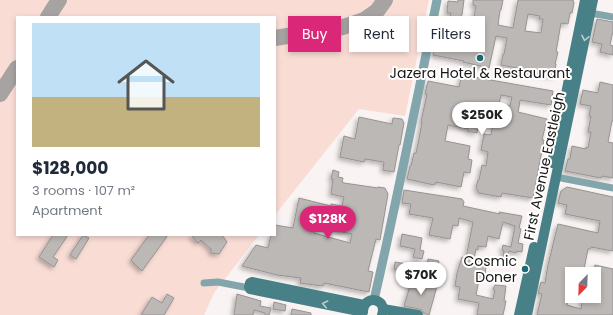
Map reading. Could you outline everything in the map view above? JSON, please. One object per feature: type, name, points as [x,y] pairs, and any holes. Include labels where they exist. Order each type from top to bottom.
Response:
[{"type":"main road","name":"First Avenue Eastleigh","points":[[519,315],[585,0]]},
{"type":"main road","name":"First Avenue Eastleigh","points":[[527,315],[593,0]]},
{"type":"main road","points":[[249,288],[250,283],[252,282],[364,311],[368,301],[374,300],[380,303],[383,312],[418,315]]},
{"type":"street","points":[[374,300],[437,0]]},
{"type":"street","points":[[590,13],[613,18]]},
{"type":"street","points":[[556,177],[613,188]]},
{"type":"street","points":[[204,283],[218,282],[249,288]]},
{"type":"shaded area","points":[[0,0],[429,0],[426,16],[417,16],[417,52],[418,52],[405,116],[359,109],[276,214],[276,16],[16,16],[16,236],[258,236],[214,293],[204,315],[0,315]]},
{"type":"building","points":[[458,0],[464,0],[462,15],[450,16],[451,13],[447,13],[448,1],[458,2]]},
{"type":"building","points":[[473,0],[503,0],[498,25],[513,28],[518,0],[573,0],[574,3],[572,13],[570,13],[568,24],[561,23],[554,76],[528,72],[528,70],[501,65],[507,38],[496,36],[489,68],[433,55],[434,52],[485,52],[485,16],[474,16],[476,6],[473,5]],"holes":[[[528,14],[540,16],[539,19],[543,19],[541,33],[525,31]]]},
{"type":"building","points":[[597,19],[613,22],[610,45],[613,46],[613,55],[600,52],[602,44],[592,42]]},
{"type":"building","points":[[462,75],[553,91],[551,105],[520,100],[518,112],[547,119],[542,140],[544,140],[533,198],[502,193],[501,197],[479,193],[476,188],[482,165],[486,166],[488,152],[481,150],[484,134],[491,135],[496,109],[483,107],[477,133],[467,131],[468,129],[448,125],[445,141],[470,146],[468,159],[472,160],[470,173],[464,172],[461,187],[436,182],[434,185],[407,179],[419,139],[428,81],[459,87]],"holes":[[[501,95],[512,97],[510,106],[499,104]]]},
{"type":"building","points":[[600,82],[613,85],[613,121],[608,142],[613,143],[613,178],[602,176],[601,178],[565,171],[568,159],[570,159],[572,146],[586,149],[586,147],[588,148],[591,132],[588,132],[591,106],[580,104],[583,90],[598,93]]},
{"type":"building","points":[[359,117],[392,124],[393,118],[402,119],[404,123],[394,172],[383,170],[384,162],[365,159],[364,162],[340,157],[344,136],[355,139]]},
{"type":"building","points":[[333,170],[339,172],[338,177],[343,178],[342,182],[344,183],[385,188],[388,194],[380,240],[376,239],[368,271],[373,272],[369,292],[324,283],[323,286],[300,283],[301,278],[277,275],[242,266],[256,245],[268,248],[271,236],[276,236],[276,225],[293,228],[299,198],[331,206],[331,204],[342,206],[344,197],[331,194],[333,179],[331,179]],"holes":[[[325,222],[338,225],[337,231],[352,234],[350,243],[314,233],[316,227],[323,229]]]},
{"type":"building","points":[[567,187],[613,197],[613,251],[591,247],[588,249],[584,267],[565,267],[565,303],[581,309],[582,303],[601,303],[601,267],[595,267],[595,265],[613,269],[613,315],[537,315],[542,294],[538,293],[541,282],[545,283],[558,224],[598,233],[600,221],[565,214],[567,205],[558,203],[561,191]]},
{"type":"building","points":[[404,190],[462,199],[464,202],[463,206],[500,214],[499,212],[522,216],[519,228],[521,229],[518,243],[523,244],[522,252],[516,251],[516,253],[509,251],[507,262],[502,261],[504,251],[502,250],[503,245],[511,247],[515,226],[503,222],[499,239],[488,236],[486,247],[478,246],[474,259],[483,260],[482,265],[486,266],[485,275],[480,274],[476,295],[493,299],[495,290],[493,289],[495,285],[506,286],[504,301],[506,301],[503,315],[477,315],[479,303],[458,299],[460,287],[455,286],[457,273],[462,257],[466,258],[473,222],[459,218],[458,226],[453,225],[450,239],[429,235],[433,218],[409,214],[411,204],[402,203]]},
{"type":"building","points":[[402,234],[422,238],[420,250],[424,251],[422,259],[413,257],[415,249],[400,246]]},
{"type":"building","points":[[52,236],[67,236],[53,257],[58,260],[54,267],[39,257]]},
{"type":"building","points":[[82,236],[89,238],[76,259],[70,255]]},
{"type":"building","points":[[148,236],[167,236],[142,271],[131,260]]},
{"type":"building","points":[[192,236],[223,236],[227,242],[219,254],[211,253],[211,249],[201,240],[198,243]]},
{"type":"building","points":[[428,259],[439,261],[436,275],[425,273]]},
{"type":"building","points":[[395,262],[413,265],[412,272],[394,269]]},
{"type":"building","points":[[412,279],[437,286],[429,315],[424,313],[422,310],[404,306]]},
{"type":"building","points":[[167,294],[174,298],[164,315],[141,315],[152,297],[162,303]]},
{"type":"building","points":[[237,294],[261,301],[260,306],[271,308],[269,315],[265,315],[265,313],[254,310],[253,315],[234,315]]},
{"type":"building","points":[[274,302],[286,305],[285,311],[273,309]]},
{"type":"building","points":[[292,309],[311,313],[311,315],[291,315]]},
{"type":"taxiway","points":[[49,16],[59,0]]},
{"type":"taxiway","points":[[276,38],[343,27],[364,20],[377,11],[385,0]]},
{"type":"taxiway","points":[[0,94],[16,70]]},
{"type":"place","name":"Jazera Hotel & Restaurant","points":[[480,58]]},
{"type":"place","name":"Cosmic Doner","points":[[525,269]]}]
